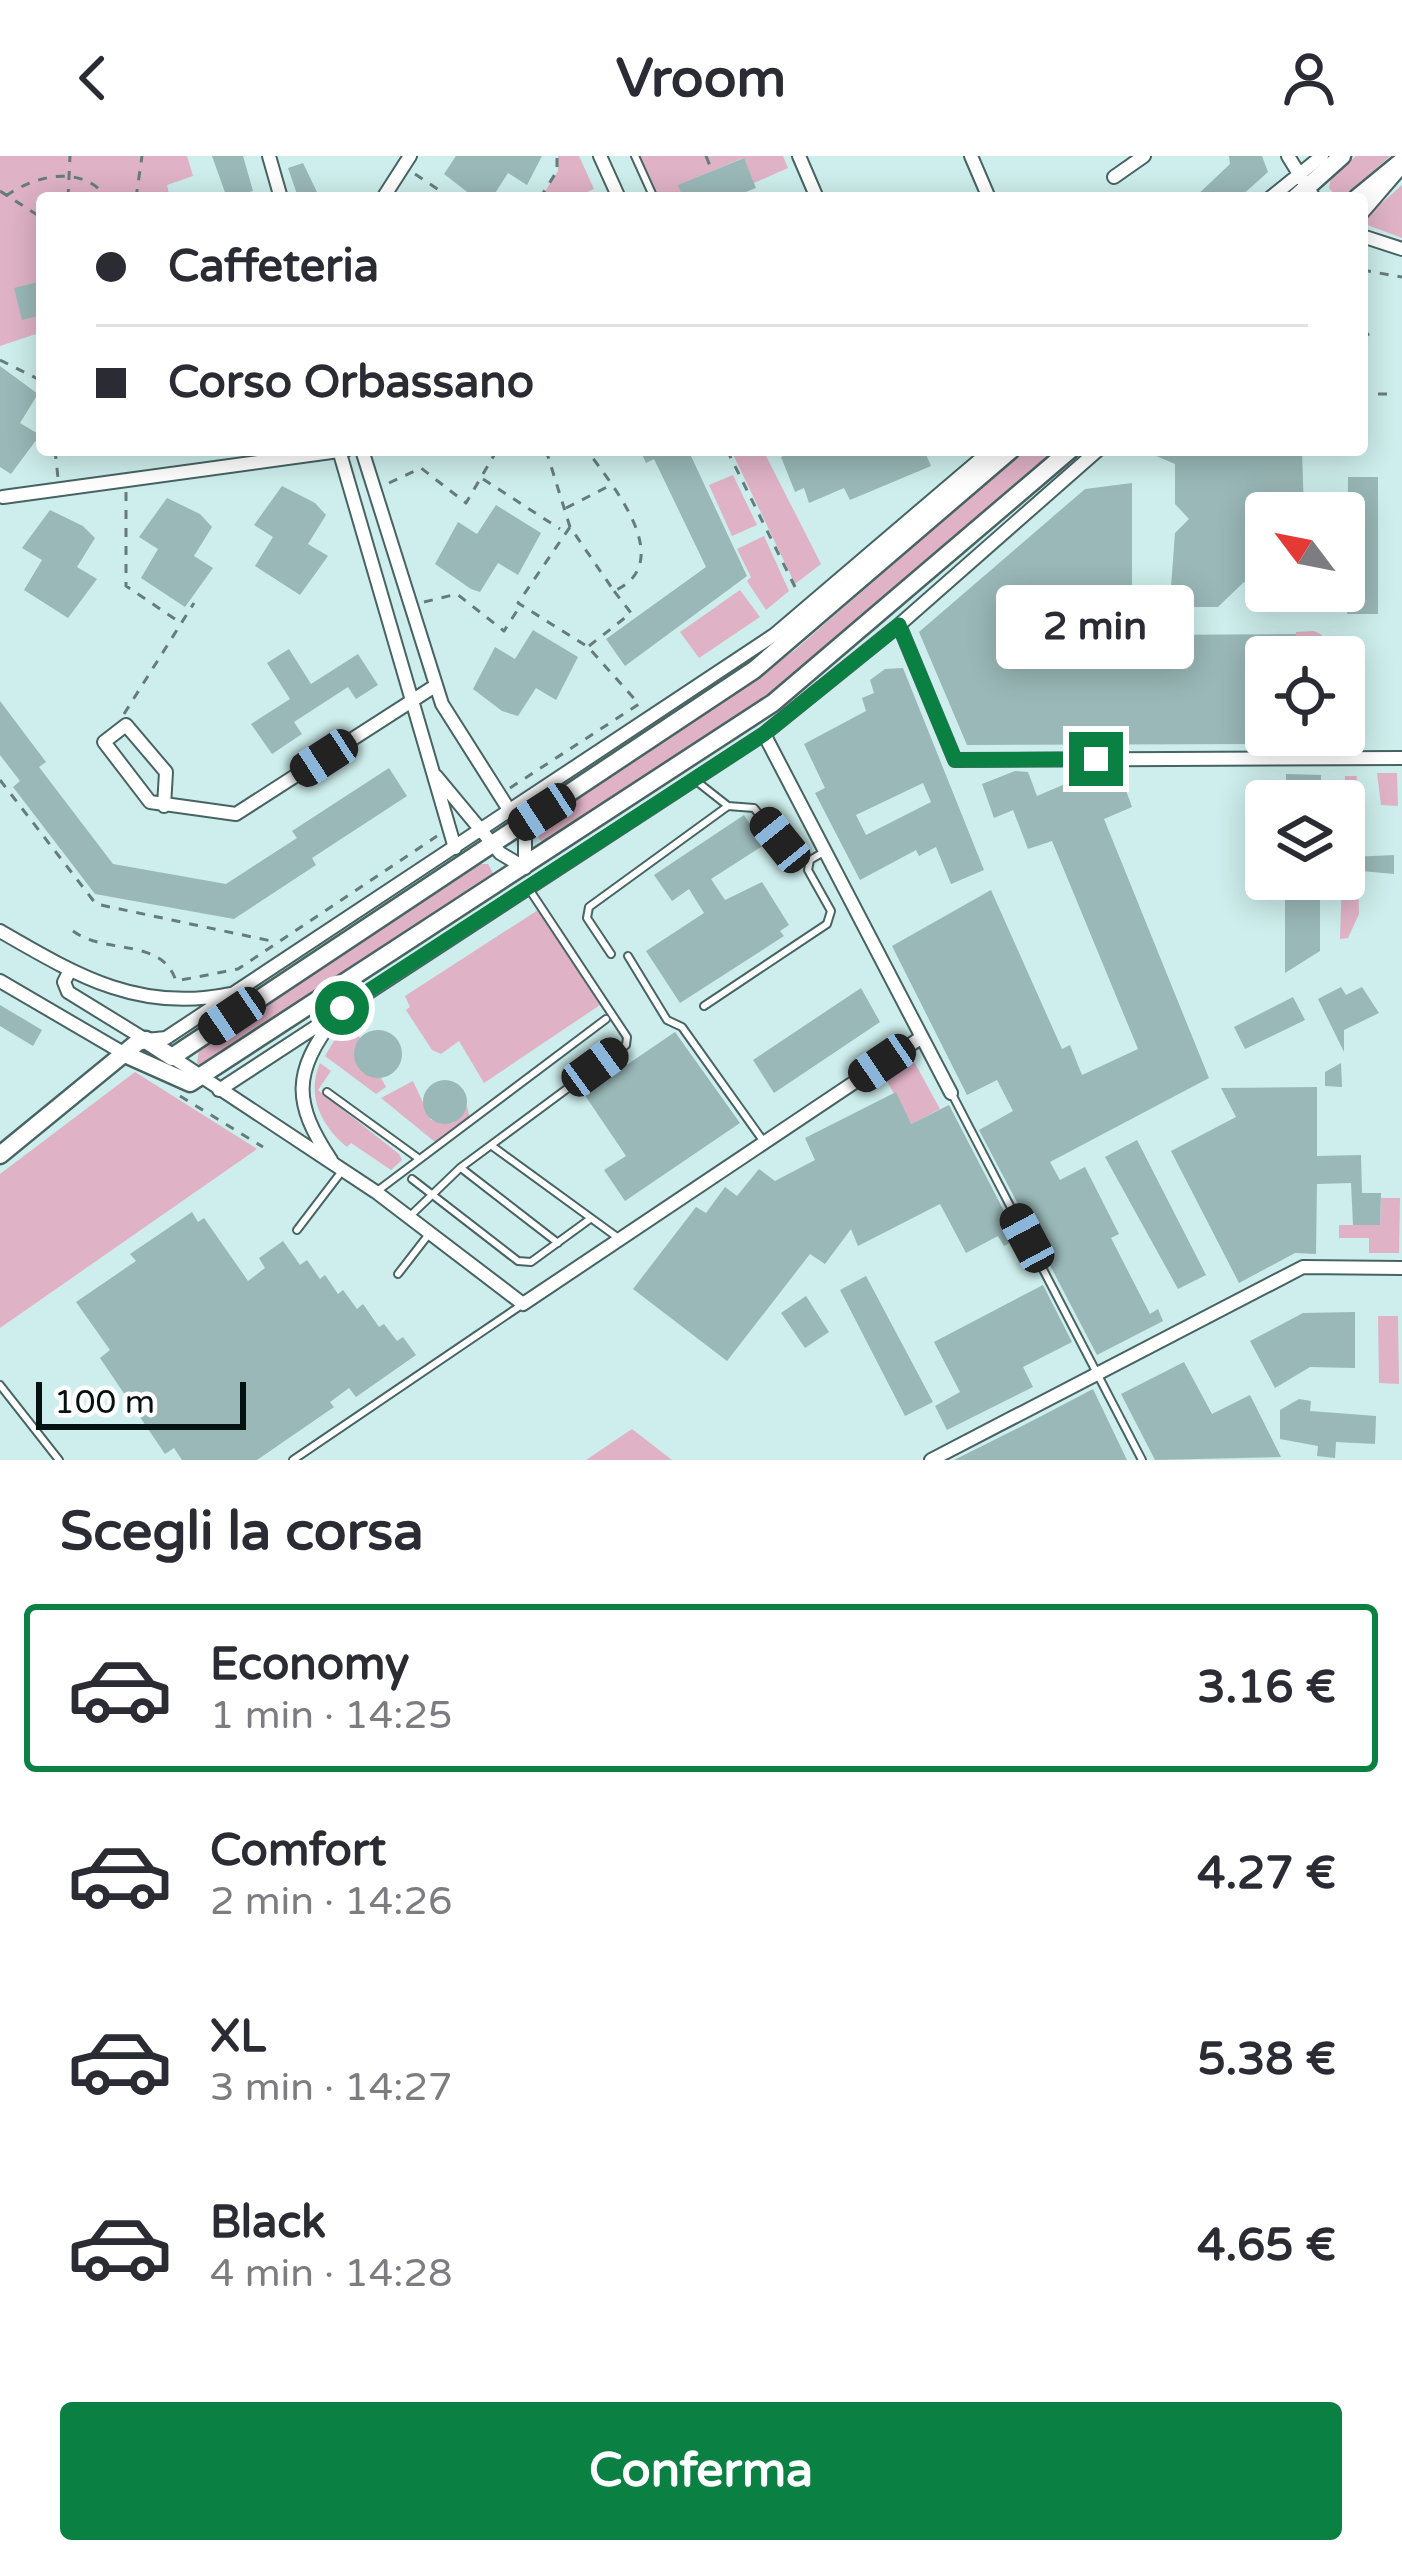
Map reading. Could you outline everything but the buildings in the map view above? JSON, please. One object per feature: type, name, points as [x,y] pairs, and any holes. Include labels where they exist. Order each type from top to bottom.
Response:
[{"type":"street","points":[[269,156],[279,192]]},
{"type":"street","points":[[600,156],[616,192]]},
{"type":"street","points":[[799,156],[814,192]]},
{"type":"street","points":[[971,156],[986,192]]},
{"type":"street","points":[[1114,177],[1144,156]]},
{"type":"street","points":[[1288,156],[1303,190]]},
{"type":"street","points":[[1303,190],[1322,156]]},
{"type":"street","points":[[1303,190],[1342,156]]},
{"type":"street","points":[[386,192],[407,161]]},
{"type":"street","points":[[1365,192],[1402,164]]},
{"type":"street","points":[[1368,206],[1402,164]]},
{"type":"street","points":[[1368,238],[1402,249]]},
{"type":"street","points":[[3,497],[308,456]]},
{"type":"street","points":[[343,456],[455,848]]},
{"type":"street","points":[[364,456],[435,686],[516,819],[528,844],[525,868]]},
{"type":"street","points":[[516,819],[594,758],[839,585],[984,456]]},
{"type":"street","points":[[172,1057],[487,838],[627,756],[794,639],[1004,456]]},
{"type":"street","points":[[0,982],[169,1077],[190,1083],[202,1079],[658,781],[844,648],[1063,456]]},
{"type":"street","points":[[219,1090],[764,734],[899,625],[1091,456]]},
{"type":"street","points":[[899,625],[955,760],[1402,758]]},
{"type":"street","points":[[819,690],[844,648]]},
{"type":"street","points":[[164,806],[168,777],[126,725],[104,742],[146,798],[164,806],[236,814],[435,686]]},
{"type":"street","points":[[764,734],[951,1093]]},
{"type":"street","points":[[594,758],[627,756]]},
{"type":"street","points":[[436,776],[487,838],[525,868]]},
{"type":"street","points":[[658,781],[695,780]]},
{"type":"street","points":[[0,1155],[146,1040],[166,1038],[455,848],[487,838]]},
{"type":"street","points":[[0,931],[69,971],[141,998],[186,1001],[243,991]]},
{"type":"street","points":[[69,971],[64,982],[68,992],[376,1192],[523,1304],[922,1037]]},
{"type":"street","points":[[339,1169],[304,1116],[300,1095],[315,1047],[342,1008]]},
{"type":"street","points":[[931,1460],[1096,1370],[1303,1268],[1402,1268]]},
{"type":"lane","points":[[635,156],[651,192]]},
{"type":"lane","points":[[695,780],[728,806],[754,808],[780,840]]},
{"type":"lane","points":[[611,954],[587,918],[589,907],[728,806]]},
{"type":"lane","points":[[704,1006],[827,924],[831,911],[808,870],[810,860],[826,852]]},
{"type":"lane","points":[[409,1216],[460,1168],[626,1045],[627,1037],[529,890]]},
{"type":"lane","points":[[628,956],[667,1020],[682,1028],[764,1142]]},
{"type":"lane","points":[[376,1192],[607,1019]]},
{"type":"lane","points":[[327,1092],[418,1158]]},
{"type":"lane","points":[[951,1093],[1142,1460]]},
{"type":"lane","points":[[491,1145],[620,1239]]},
{"type":"lane","points":[[460,1168],[558,1243]]},
{"type":"lane","points":[[297,1231],[339,1169]]},
{"type":"lane","points":[[412,1179],[518,1261],[531,1262],[590,1219]]},
{"type":"lane","points":[[398,1274],[430,1232]]},
{"type":"lane","points":[[293,1460],[523,1304]]},
{"type":"lane","points":[[0,1385],[59,1460]]},
{"type":"path","points":[[68,192],[70,156]]},
{"type":"path","points":[[137,192],[141,156]]},
{"type":"path","points":[[544,192],[557,171],[556,156]]},
{"type":"path","points":[[706,156],[712,171]]},
{"type":"path","points":[[407,161],[444,192]]},
{"type":"path","points":[[6,196],[38,178],[69,177],[101,192]]},
{"type":"path","points":[[0,191],[36,214]]},
{"type":"path","points":[[1368,271],[1402,277]]},
{"type":"path","points":[[0,360],[36,378]]},
{"type":"path","points":[[1378,394],[1393,394]]},
{"type":"path","points":[[56,456],[59,491]]},
{"type":"path","points":[[376,488],[421,468],[466,503],[494,456]]},
{"type":"path","points":[[548,456],[570,527],[631,613],[588,647]]},
{"type":"path","points":[[591,456],[634,517],[641,545],[630,580],[614,591]]},
{"type":"path","points":[[730,456],[797,592]]},
{"type":"path","points":[[481,478],[563,531]]},
{"type":"path","points":[[126,483],[126,586],[181,623]]},
{"type":"path","points":[[565,509],[612,485]]},
{"type":"path","points":[[411,606],[457,594],[503,631],[563,531],[570,527]]},
{"type":"path","points":[[126,725],[121,718],[194,603]]},
{"type":"path","points":[[500,794],[639,704],[588,647],[521,605]]},
{"type":"path","points":[[0,780],[96,904],[278,943]]},
{"type":"path","points":[[74,931],[91,944],[152,952],[172,970],[176,981],[238,969],[450,827]]},
{"type":"path","points":[[172,1091],[263,1147]]},
{"type":"shaded area","points":[[0,156],[187,156],[193,176],[167,185],[169,192],[36,192],[36,334],[0,346]]},
{"type":"shaded area","points":[[558,156],[579,156],[594,189],[545,192],[558,171]]},
{"type":"shaded area","points":[[639,156],[783,156],[788,168],[754,183],[743,158],[679,185],[681,192],[654,192]]},
{"type":"shaded area","points":[[1356,156],[1390,156],[1350,192],[1332,192],[1331,178]]},
{"type":"shaded area","points":[[1402,185],[1402,238],[1368,225],[1368,215]]},
{"type":"shaded area","points":[[734,456],[766,456],[821,564],[795,584]]},
{"type":"shaded area","points":[[1017,456],[1052,456],[766,701],[548,845],[539,839],[537,829],[546,821],[795,650]]},
{"type":"shaded area","points":[[733,475],[757,525],[732,536],[709,485]]},
{"type":"shaded area","points":[[764,536],[789,591],[766,610],[747,581],[751,577],[737,549]]},
{"type":"shaded area","points":[[740,590],[760,617],[699,658],[680,632]]},
{"type":"shaded area","points":[[1314,631],[1322,636],[1296,636],[1296,632]]},
{"type":"shaded area","points":[[1377,773],[1397,773],[1398,806],[1381,805]]},
{"type":"shaded area","points":[[480,864],[488,864],[495,877],[203,1069],[197,1063],[199,1049]]},
{"type":"shaded area","points":[[1341,900],[1359,900],[1359,914],[1348,938],[1340,939]]},
{"type":"shaded area","points":[[538,910],[600,1005],[484,1083],[459,1041],[441,1054],[432,1050],[406,1010],[410,1007],[405,996]]},
{"type":"shaded area","points":[[353,1029],[360,1038],[356,1063],[362,1072],[381,1078],[386,1087],[376,1094],[325,1056],[334,1041]]},
{"type":"shaded area","points":[[911,1056],[940,1109],[911,1124],[884,1076]]},
{"type":"shaded area","points":[[320,1063],[331,1071],[318,1090],[399,1154],[402,1160],[391,1170],[351,1143],[347,1147],[330,1130],[316,1098]]},
{"type":"shaded area","points":[[135,1072],[257,1149],[0,1328],[0,1174]]},
{"type":"shaded area","points":[[413,1081],[431,1120],[453,1123],[467,1106],[470,1119],[435,1142],[381,1098]]},
{"type":"shaded area","points":[[1381,1198],[1400,1198],[1399,1253],[1369,1253],[1369,1238],[1339,1238],[1339,1225],[1380,1225]]},
{"type":"shaded area","points":[[1378,1316],[1398,1316],[1399,1384],[1379,1383]]},
{"type":"shaded area","points":[[632,1429],[672,1460],[586,1460]]},
{"type":"route","points":[[342,1008],[764,734],[899,625],[955,760],[1096,759]]}]
